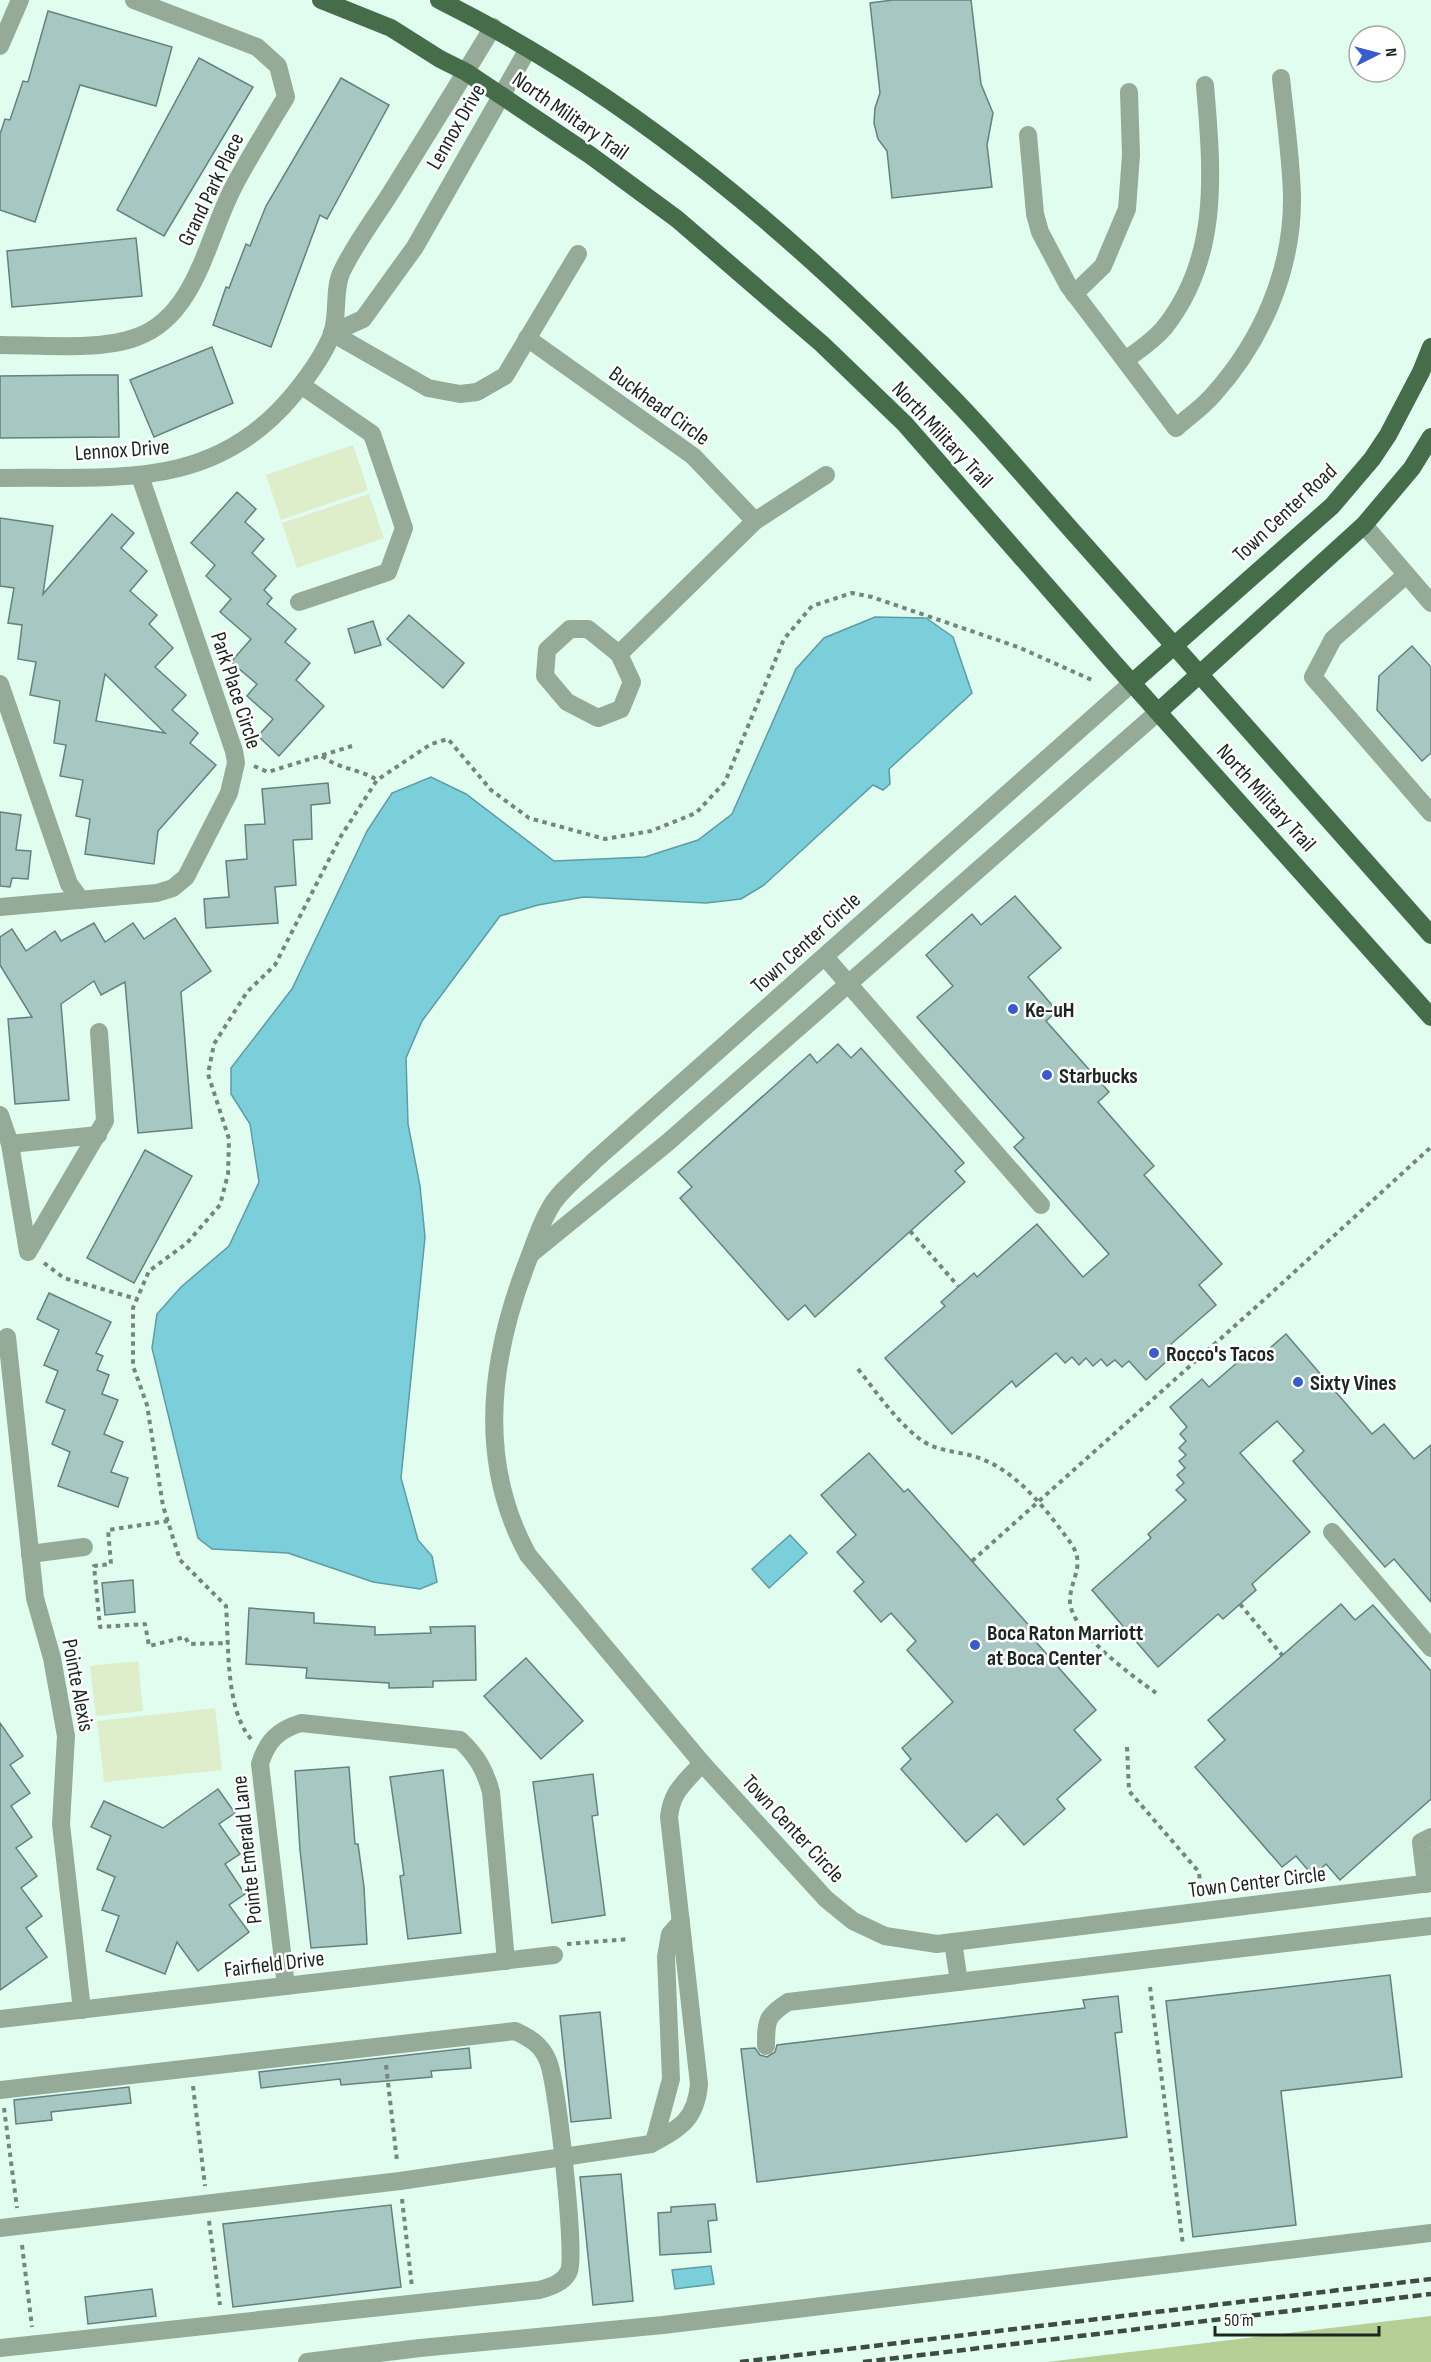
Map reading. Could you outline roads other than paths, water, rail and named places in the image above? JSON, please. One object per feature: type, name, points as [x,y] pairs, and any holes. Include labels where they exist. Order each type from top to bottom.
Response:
[{"type":"main road","name":"North Military Trail","points":[[321,0],[391,28],[440,59],[466,72],[590,155],[677,219],[822,344],[905,424],[1132,683],[1431,1017]]},
{"type":"main road","name":"North Military Trail","points":[[439,0],[493,27],[620,107],[723,184],[795,245],[950,395],[1431,935]]},
{"type":"main road","name":"Town Center Road","points":[[1132,683],[1332,506],[1389,435],[1431,347]]},
{"type":"main road","points":[[1158,712],[1364,525],[1412,468],[1431,437]]},
{"type":"street","points":[[0,46],[20,0]]},
{"type":"street","name":"Grand Park Place","points":[[0,345],[121,342],[144,334],[165,321],[186,295],[233,188],[286,97],[278,66],[257,47],[134,0]]},
{"type":"street","name":"Lennox Drive","points":[[0,478],[140,476],[198,464],[256,433],[280,411],[302,385],[332,333],[340,273],[493,27]]},
{"type":"street","name":"Lennox Drive","points":[[332,333],[363,318],[415,247],[528,49]]},
{"type":"street","points":[[1028,135],[1035,214],[1040,232],[1074,294],[1176,428],[1212,397],[1237,366],[1258,330],[1278,287],[1290,230],[1292,195],[1281,78]]},
{"type":"street","points":[[1125,360],[1163,329],[1185,295],[1200,260],[1210,212],[1212,171],[1205,85]]},
{"type":"street","points":[[1074,294],[1103,266],[1127,209],[1131,155],[1129,92]]},
{"type":"street","points":[[332,333],[428,388],[460,394],[477,392],[505,376],[578,254]]},
{"type":"street","name":"Buckhead Circle","points":[[527,339],[693,456],[755,522]]},
{"type":"street","points":[[299,602],[388,572],[404,528],[372,434],[302,385]]},
{"type":"street","name":"Park Place Circle","points":[[0,907],[157,893],[173,888],[186,877],[229,794],[236,764],[140,476]]},
{"type":"street","points":[[619,654],[755,522],[826,476]]},
{"type":"street","points":[[1364,525],[1431,603]]},
{"type":"street","points":[[1407,575],[1334,639],[1313,677],[1431,813]]},
{"type":"street","points":[[570,629],[588,629],[619,654],[632,682],[621,709],[598,718],[567,702],[545,676],[547,650],[570,629]]},
{"type":"street","name":"Town Center Circle","points":[[1132,683],[594,1161],[550,1206],[506,1323],[497,1366],[494,1406],[502,1492],[511,1524],[528,1555],[702,1763],[826,1899],[846,1916],[885,1936],[937,1944],[1428,1884]]},
{"type":"street","points":[[0,684],[69,884],[81,900]]},
{"type":"street","points":[[531,1254],[667,1143],[1158,712]]},
{"type":"street","points":[[825,957],[1041,1205]]},
{"type":"street","points":[[0,1115],[10,1144],[28,1251],[105,1120],[99,1032]]},
{"type":"street","points":[[10,1144],[98,1135]]},
{"type":"street","name":"Pointe Alexis","points":[[7,1337],[7,1406],[35,1598],[52,1658],[66,1736],[61,1824],[82,2010]]},
{"type":"street","points":[[1332,1532],[1431,1648]]},
{"type":"street","points":[[30,1554],[84,1547]]},
{"type":"street","name":"Pointe Emerald Lane","points":[[286,1986],[260,1764],[274,1737],[286,1728],[301,1724],[460,1740],[481,1763],[491,1792],[506,1961]]},
{"type":"street","points":[[0,2228],[400,2181],[654,2142],[675,2131],[690,2116],[697,2104],[699,2084],[669,1817],[670,1801],[678,1788],[702,1763]]},
{"type":"street","points":[[1428,1884],[1421,1842],[1431,1837]]},
{"type":"street","points":[[654,2142],[671,2079],[666,1957],[670,1934],[681,1922]]},
{"type":"street","points":[[766,2046],[766,2026],[772,2012],[788,2002],[1431,1926]]},
{"type":"street","points":[[953,1942],[959,1982]]},
{"type":"street","name":"Fairfield Drive","points":[[0,2019],[554,1955]]},
{"type":"street","points":[[0,2090],[515,2031],[534,2040],[549,2061],[563,2156],[572,2248],[569,2272],[556,2285],[539,2290],[0,2348]]},
{"type":"street","points":[[671,2079],[682,2085],[699,2084]]},
{"type":"street","points":[[307,2362],[420,2348],[663,2325],[1431,2233]]},
{"type":"water","points":[[875,617],[926,618],[953,637],[972,693],[889,769],[890,784],[883,790],[873,785],[764,885],[741,899],[706,903],[584,897],[538,905],[500,916],[422,1021],[406,1058],[408,1124],[420,1186],[425,1237],[401,1478],[418,1540],[432,1556],[437,1582],[420,1589],[373,1582],[288,1553],[212,1549],[198,1538],[152,1348],[157,1314],[181,1287],[229,1246],[259,1182],[250,1124],[231,1094],[231,1068],[292,989],[367,831],[392,793],[431,777],[466,794],[554,861],[645,857],[698,840],[732,814],[796,669],[824,638]]},
{"type":"water","points":[[790,1535],[807,1553],[769,1588],[752,1569]]},
{"type":"water","points":[[711,2266],[714,2284],[675,2289],[672,2270]]},
{"type":"railway","points":[[740,2362],[1431,2279]]},
{"type":"railway","points":[[863,2362],[1431,2294]]},
{"type":"place","name":"Ke-uH","points":[[1013,1009]]},
{"type":"place","name":"Starbucks","points":[[1047,1075]]},
{"type":"place","name":"Rocco's Tacos","points":[[1154,1353]]},
{"type":"place","name":"Sixty Vines","points":[[1298,1382]]},
{"type":"place","name":"Boca Raton Marriott at Boca Center","points":[[975,1645]]}]
